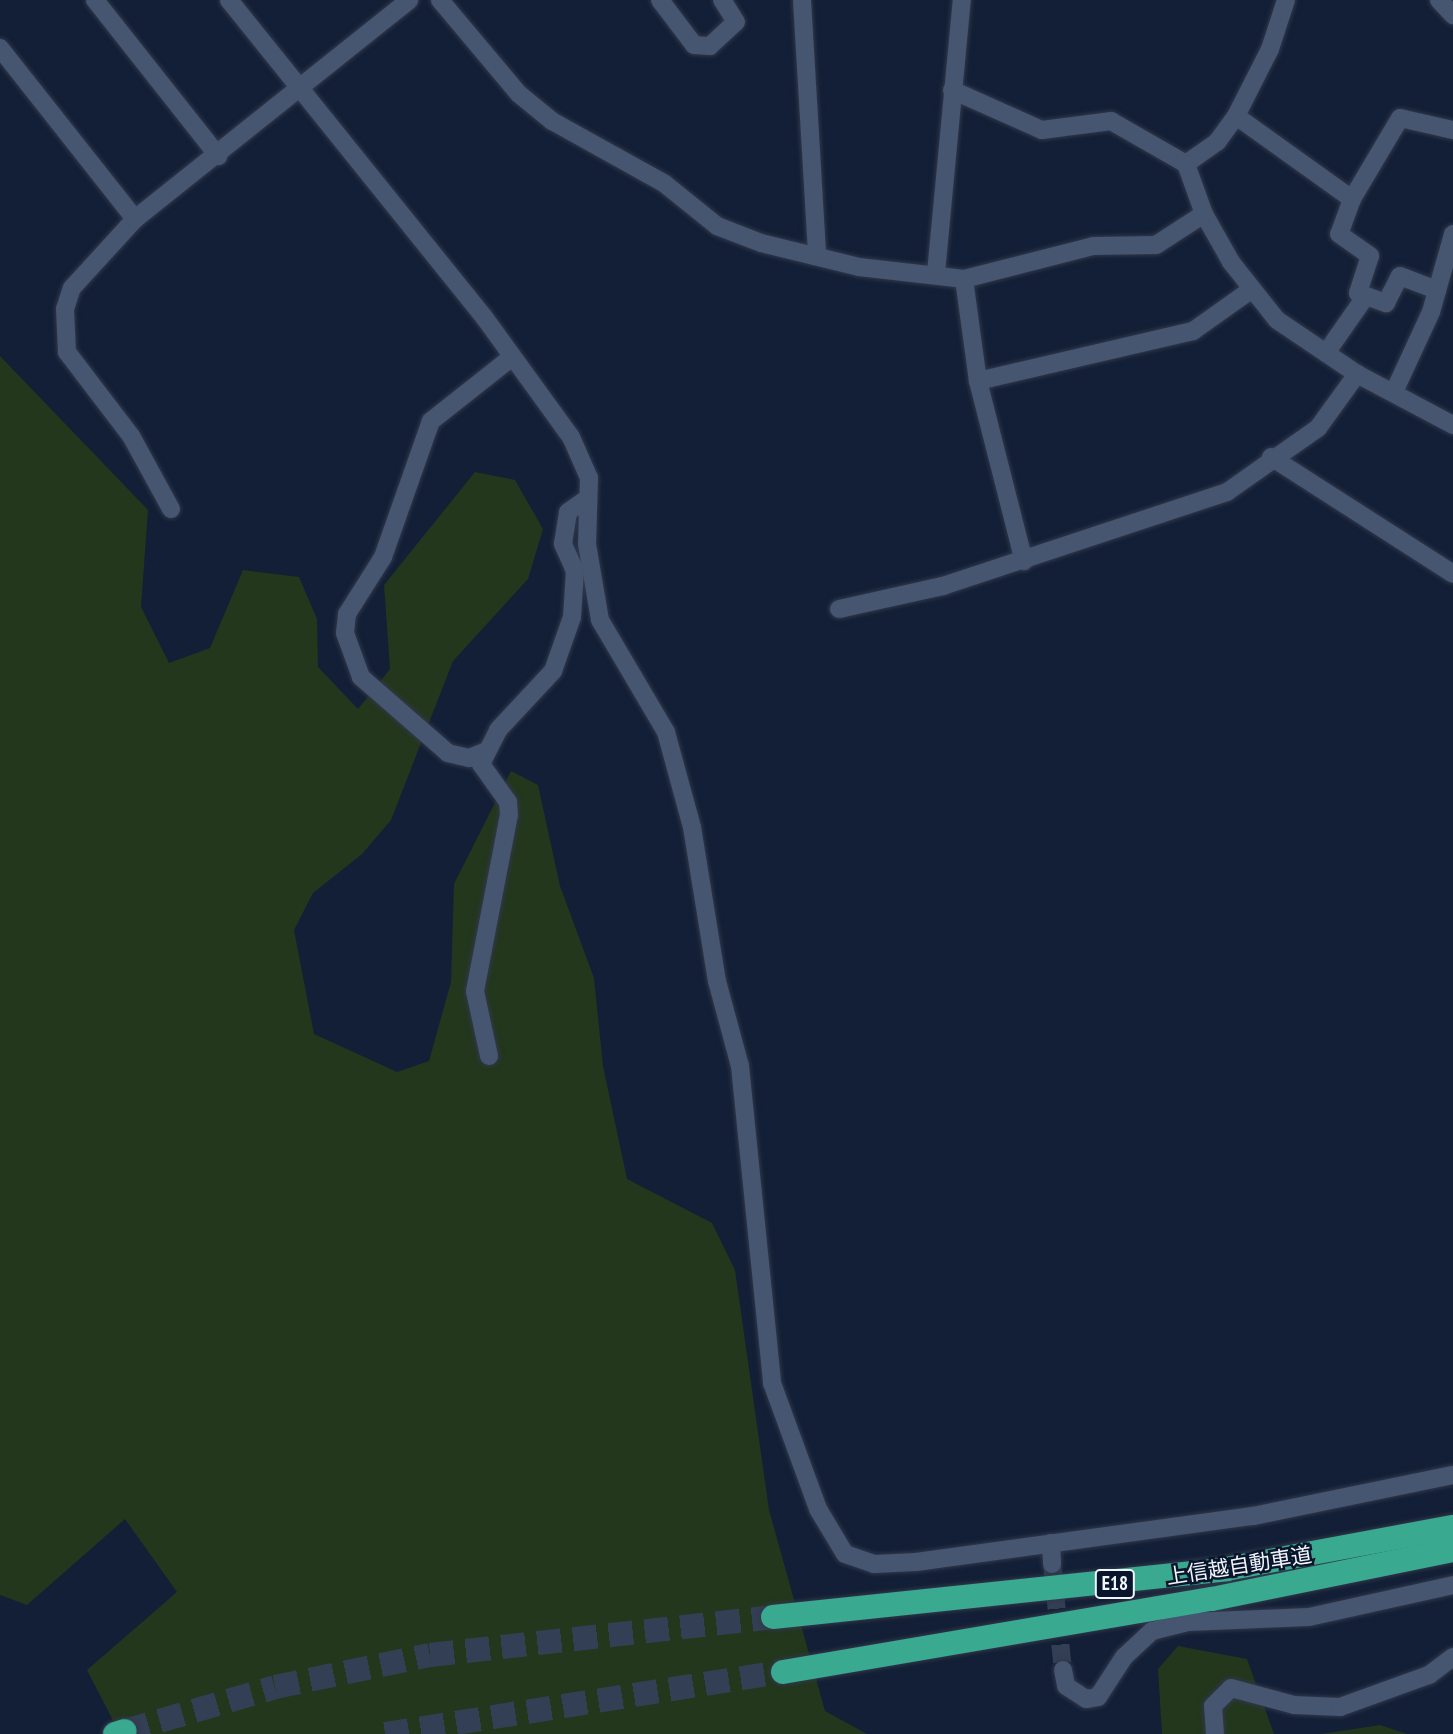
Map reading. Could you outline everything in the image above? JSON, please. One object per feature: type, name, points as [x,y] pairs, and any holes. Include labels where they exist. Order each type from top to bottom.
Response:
[{"type":"highway","name":"上信越自動車道","points":[[773,1617],[1172,1577],[1453,1527]]},
{"type":"highway","name":"上信越自動車道","points":[[783,1672],[1212,1599],[1453,1550]]},
{"type":"street","points":[[95,0],[218,156]]},
{"type":"street","points":[[229,0],[512,357],[571,437],[589,478],[584,501],[600,620],[666,732],[692,827],[717,981],[740,1066],[772,1383],[818,1509],[845,1554],[874,1564],[1051,1544],[1345,1501],[1453,1475]]},
{"type":"street","points":[[171,509],[131,436],[67,352],[65,309],[82,271],[135,219],[218,156],[409,0]]},
{"type":"street","points":[[660,0],[694,45],[710,47],[736,22],[722,0]]},
{"type":"street","points":[[802,0],[817,256]]},
{"type":"street","points":[[936,274],[962,0]]},
{"type":"street","points":[[1186,164],[1217,142],[1236,116],[1270,50],[1286,0]]},
{"type":"street","points":[[1439,0],[1453,15]]},
{"type":"street","points":[[445,1],[519,94],[552,121],[665,184],[717,226],[817,256],[964,279],[1093,246],[1156,246],[1204,214]]},
{"type":"street","points":[[0,48],[135,219]]},
{"type":"street","points":[[952,90],[1042,131],[1111,121],[1186,164],[1204,214],[1252,289],[1277,320],[1357,374],[1453,425]]},
{"type":"street","points":[[1236,116],[1352,200]]},
{"type":"street","points":[[1437,290],[1400,276],[1386,303],[1365,297],[1357,281],[1370,257],[1339,234],[1352,200],[1400,118],[1453,130]]},
{"type":"street","points":[[1394,392],[1437,290],[1452,241]]},
{"type":"street","points":[[964,279],[978,381],[1024,561]]},
{"type":"street","points":[[978,381],[1193,331],[1252,289]]},
{"type":"street","points":[[1326,354],[1365,297]]},
{"type":"street","points":[[484,752],[469,758],[448,753],[361,677],[345,633],[347,614],[383,557],[430,421],[512,357]]},
{"type":"street","points":[[839,609],[1024,561],[1227,492],[1270,457],[1318,428],[1357,374]]},
{"type":"street","points":[[1270,457],[1453,575]]},
{"type":"street","points":[[489,1056],[475,990],[509,815],[508,802],[481,764],[484,752],[553,671],[572,617],[575,571],[563,544],[568,512],[584,501]]},
{"type":"street","points":[[1051,1544],[1052,1564]]},
{"type":"street","points":[[1063,1670],[1066,1686],[1086,1699],[1098,1696],[1124,1657],[1152,1631],[1188,1622],[1309,1617],[1453,1585]]},
{"type":"street","points":[[1215,1734],[1213,1706],[1231,1688],[1294,1705],[1340,1707],[1429,1675],[1453,1657]]},
{"type":"green space","points":[[0,356],[148,510],[141,607],[169,663],[210,648],[243,570],[299,577],[317,619],[318,667],[358,709],[390,669],[384,585],[475,472],[515,480],[543,529],[528,579],[453,661],[391,820],[362,854],[313,893],[294,930],[314,1034],[397,1072],[429,1061],[451,982],[454,884],[511,771],[538,785],[560,886],[594,978],[603,1066],[627,1179],[712,1223],[735,1270],[769,1510],[825,1711],[867,1734],[120,1734],[87,1670],[177,1592],[125,1519],[27,1605],[0,1595]]},
{"type":"green space","points":[[1178,1646],[1247,1659],[1274,1734],[1162,1734],[1158,1669]]},
{"type":"green space","points":[[1380,1725],[1407,1734],[1321,1734]]},
{"type":"tunnel","points":[[1052,1564],[1063,1670]]},
{"type":"tunnel","points":[[125,1731],[275,1687],[430,1655],[773,1617]]},
{"type":"tunnel","points":[[385,1734],[783,1672]]}]
